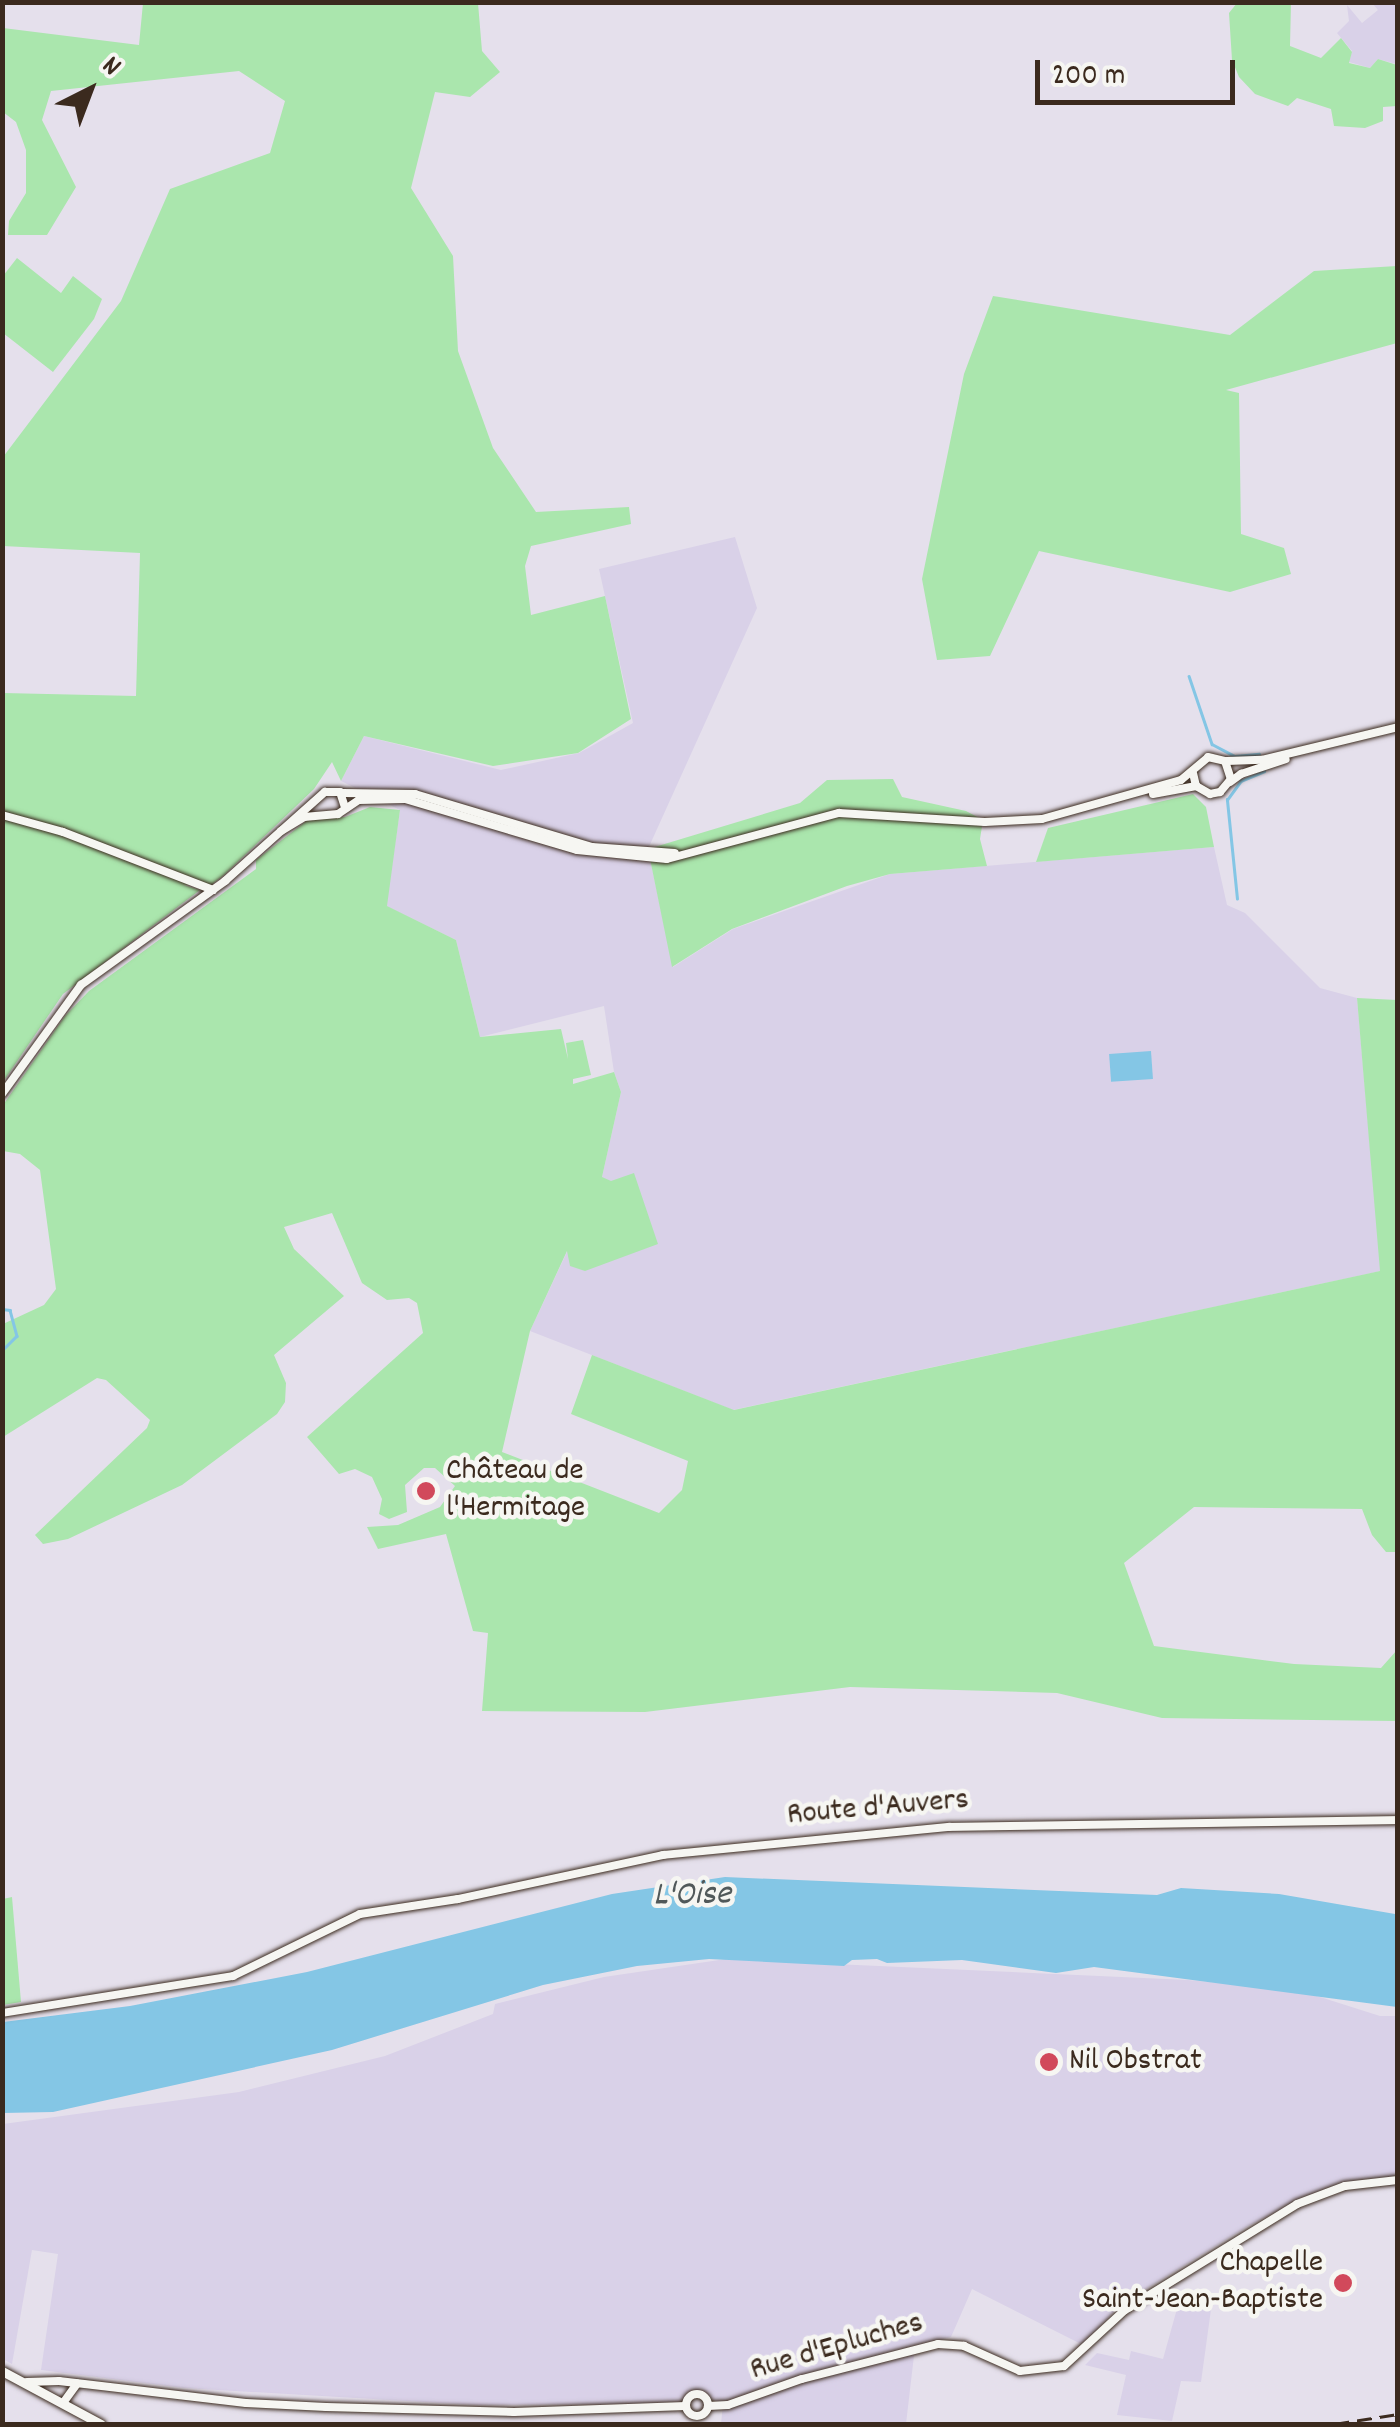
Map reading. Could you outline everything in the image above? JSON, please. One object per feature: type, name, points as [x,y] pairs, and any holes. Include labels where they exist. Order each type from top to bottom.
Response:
[{"type":"main road","points":[[1115,802],[1193,773],[1204,758],[1243,763],[1398,727]]},
{"type":"main road","points":[[281,830],[304,817],[324,812],[335,815],[345,806],[367,798],[414,800],[577,850],[666,856],[705,851],[839,813],[1007,822],[1196,786],[1210,794],[1250,770],[1313,749]]},
{"type":"main road","points":[[1222,759],[1230,770],[1228,784]]},
{"type":"main road","points":[[1193,773],[1196,786]]},
{"type":"main road","points":[[2,1094],[69,998],[213,890],[330,790],[426,796],[578,844],[666,856]]},
{"type":"main road","points":[[341,793],[345,806]]},
{"type":"main road","points":[[321,796],[324,812]]},
{"type":"main road","points":[[2,816],[63,832],[213,890]]},
{"type":"main road","name":"Route d'Auvers","points":[[2,2012],[232,1976],[327,1926],[373,1910],[458,1899],[663,1855],[860,1832],[1069,1822],[1173,1826],[1395,1820]]},
{"type":"main road","name":"Rue d'Epluches","points":[[708,2406],[728,2405],[802,2378],[932,2345],[964,2346],[1020,2371],[1064,2366],[1124,2310],[1297,2204],[1345,2186],[1398,2180]]},
{"type":"main road","points":[[2,2371],[101,2424]]},
{"type":"main road","points":[[27,2382],[66,2382],[326,2407],[514,2412],[686,2406],[696,2416],[703,2415],[708,2406],[698,2394],[688,2398],[686,2406]]},
{"type":"main road","points":[[50,2395],[66,2382]]},
{"type":"main road","points":[[64,2403],[77,2384]]},
{"type":"shaded area","points":[[1372,3],[1397,3],[1396,64],[1378,59],[1370,68],[1349,62],[1352,51],[1337,33],[1349,21],[1347,5],[1362,23],[1378,10]]},
{"type":"shaded area","points":[[735,537],[757,608],[648,849],[673,967],[733,929],[890,874],[1214,847],[1227,905],[1245,913],[1320,988],[1357,998],[1381,1271],[733,1410],[530,1331],[602,1177],[621,1092],[604,1006],[480,1037],[456,940],[386,906],[400,810],[341,781],[364,736],[501,770],[579,753],[633,723],[599,569]]},
{"type":"shaded area","points":[[726,1959],[1188,1980],[1298,1990],[1380,2016],[1397,2016],[1397,2177],[1311,2194],[1248,2226],[1120,2305],[1083,2345],[972,2289],[951,2337],[915,2347],[906,2424],[721,2424],[723,2404],[697,2392],[681,2404],[475,2405],[184,2388],[41,2370],[58,2254],[32,2250],[12,2364],[3,2359],[3,2124],[239,2092],[385,2056],[493,2014],[495,2004],[604,1977]]},
{"type":"shaded area","points":[[1213,2295],[1201,2382],[1181,2381],[1172,2421],[1117,2415],[1126,2375],[1085,2365],[1097,2353],[1129,2360],[1131,2351],[1163,2359],[1180,2298]]},
{"type":"green space","points":[[143,3],[478,3],[482,51],[500,72],[470,97],[435,92],[411,188],[453,256],[458,351],[493,448],[536,512],[629,507],[631,524],[531,546],[525,566],[531,615],[605,596],[631,719],[578,753],[493,766],[364,736],[341,781],[332,762],[314,789],[224,875],[211,885],[184,885],[200,890],[63,994],[3,1082],[3,693],[136,696],[140,553],[3,546],[3,457],[121,301],[170,189],[270,153],[285,101],[239,71],[51,91],[42,120],[76,187],[47,235],[8,235],[9,221],[26,193],[26,150],[16,122],[3,112],[3,28],[139,45]]},
{"type":"green space","points":[[1237,3],[1291,3],[1290,46],[1321,58],[1341,38],[1352,52],[1349,63],[1370,68],[1378,59],[1397,65],[1397,106],[1383,107],[1383,121],[1365,128],[1334,126],[1331,109],[1297,98],[1288,106],[1255,94],[1239,77],[1232,60],[1229,13]]},
{"type":"green space","points":[[17,258],[61,293],[73,276],[102,299],[94,319],[53,372],[3,333],[3,276]]},
{"type":"green space","points":[[1397,266],[1397,343],[1226,390],[1239,393],[1241,534],[1284,548],[1291,574],[1230,592],[1039,551],[990,656],[937,660],[922,579],[964,374],[993,296],[1230,335],[1314,271]]},
{"type":"green space","points":[[893,779],[902,797],[966,811],[983,820],[980,839],[987,866],[890,874],[847,886],[732,929],[672,967],[648,849],[800,803],[827,780]]},
{"type":"green space","points":[[1193,794],[1206,807],[1214,847],[1036,862],[1048,828]]},
{"type":"green space","points":[[370,807],[400,810],[387,906],[456,940],[480,1037],[561,1029],[568,1059],[566,1043],[583,1040],[591,1075],[573,1079],[573,1084],[614,1072],[621,1092],[602,1177],[611,1181],[634,1173],[658,1244],[585,1271],[570,1266],[567,1251],[530,1331],[502,1452],[659,1513],[682,1490],[688,1461],[571,1414],[592,1355],[734,1410],[1380,1271],[1357,998],[1397,1000],[1397,1552],[1386,1552],[1372,1535],[1362,1509],[1194,1507],[1124,1563],[1154,1646],[1294,1664],[1381,1668],[1397,1650],[1397,1721],[1162,1718],[1057,1693],[850,1687],[645,1712],[482,1711],[488,1633],[473,1631],[446,1534],[378,1549],[367,1527],[398,1525],[440,1507],[455,1486],[435,1468],[424,1468],[405,1485],[407,1512],[389,1519],[379,1514],[382,1499],[372,1477],[355,1469],[339,1474],[307,1437],[423,1333],[417,1303],[409,1298],[387,1300],[362,1283],[332,1213],[284,1227],[294,1249],[344,1296],[274,1355],[286,1383],[285,1402],[277,1414],[182,1485],[68,1539],[43,1544],[35,1535],[147,1428],[150,1420],[106,1380],[97,1378],[3,1437],[3,1324],[44,1305],[56,1289],[40,1170],[20,1154],[3,1151],[3,1105],[65,1016],[89,991],[256,869],[256,860],[309,819],[345,817]]},
{"type":"green space","points":[[12,1897],[21,2002],[3,2005],[3,1899]]},
{"type":"water","points":[[1151,1051],[1153,1079],[1111,1082],[1109,1054]]},
{"type":"water","name":"L'Oise","points":[[725,1877],[1157,1895],[1181,1888],[1279,1894],[1395,1914],[1397,2007],[1094,1967],[1056,1973],[962,1960],[852,1960],[844,1966],[709,1959],[637,1966],[543,1985],[332,2050],[53,2112],[3,2113],[3,2022],[130,2006],[307,1972],[612,1894]]},
{"type":"waterway","points":[[1189,676],[1212,744],[1235,756],[1259,754]]},
{"type":"waterway","points":[[1237,899],[1227,800],[1241,781],[1264,771]]},
{"type":"waterway","points":[[2,1309],[10,1310],[17,1336],[2,1351]]},
{"type":"railway","points":[[1334,2424],[1398,2414]]},
{"type":"place","name":"Château de l'Hermitage","points":[[426,1491]]},
{"type":"place","name":"Nil Obstrat","points":[[1049,2062]]},
{"type":"place","name":"Chapelle Saint-Jean-Baptiste","points":[[1343,2283]]}]
